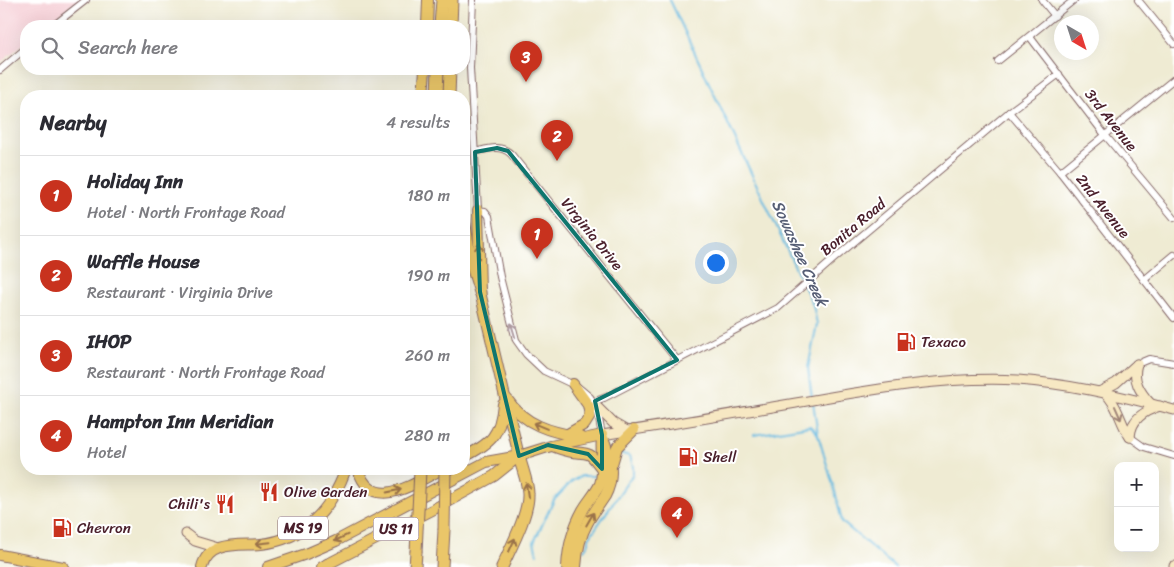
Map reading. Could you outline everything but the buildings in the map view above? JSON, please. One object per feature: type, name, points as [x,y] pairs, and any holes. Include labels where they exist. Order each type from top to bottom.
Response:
[{"type":"highway","points":[[440,20],[442,0]]},
{"type":"highway","points":[[451,20],[452,0]]},
{"type":"highway","points":[[437,90],[438,75]]},
{"type":"highway","points":[[449,90],[450,75]]},
{"type":"highway","points":[[470,257],[480,292]]},
{"type":"highway","points":[[502,567],[528,499],[528,488],[519,456]]},
{"type":"highway","points":[[415,567],[420,475]]},
{"type":"highway","points":[[442,567],[444,475]]},
{"type":"main road","points":[[427,20],[428,0]]},
{"type":"main road","points":[[423,90],[425,75]]},
{"type":"main road","points":[[470,470],[486,462],[519,456],[480,292],[478,210]]},
{"type":"main road","points":[[1102,391],[1137,364]]},
{"type":"main road","points":[[1137,364],[1135,379],[1141,392],[1150,404]]},
{"type":"main road","points":[[546,447],[587,438],[854,392],[920,383],[991,380],[1042,382],[1102,391],[1174,410]]},
{"type":"main road","points":[[546,447],[585,424],[590,416],[588,405],[573,384]]},
{"type":"main road","points":[[1102,391],[1111,400],[1130,437]]},
{"type":"main road","points":[[504,394],[517,414],[522,418],[556,433],[587,438]]},
{"type":"main road","points":[[470,453],[486,444],[497,432],[501,419],[504,394]]},
{"type":"main road","points":[[594,404],[613,423],[630,431]]},
{"type":"main road","points":[[1130,437],[1130,430],[1136,420],[1146,412],[1160,406]]},
{"type":"main road","points":[[567,567],[573,532],[583,510],[599,486],[617,447],[630,431]]},
{"type":"main road","points":[[602,436],[608,449],[606,469]]},
{"type":"main road","points":[[546,447],[571,452],[584,452],[606,469],[611,478],[606,494],[583,532],[576,567]]},
{"type":"main road","name":"US 11","points":[[324,566],[494,476],[519,456],[546,447]]},
{"type":"main road","name":"MS 19","points":[[218,548],[270,542],[297,533],[326,507],[338,490],[344,475]]},
{"type":"main road","points":[[360,475],[368,486],[377,492],[388,493],[401,491],[432,475]]},
{"type":"main road","points":[[268,567],[299,557],[336,541],[461,475]]},
{"type":"main road","points":[[186,534],[196,541],[218,548]]},
{"type":"main road","points":[[202,567],[206,557],[218,548]]},
{"type":"main road","points":[[0,555],[63,567]]},
{"type":"street","points":[[61,20],[86,0]]},
{"type":"street","points":[[473,0],[470,68],[478,210],[485,211],[489,216],[500,277],[516,340],[526,354],[542,369],[583,390],[594,404],[602,436]]},
{"type":"street","points":[[1042,0],[1054,15]]},
{"type":"street","points":[[1056,15],[1074,0]]},
{"type":"street","points":[[1138,0],[1174,44]]},
{"type":"street","points":[[998,61],[1054,17]]},
{"type":"street","name":"3rd Avenue","points":[[1030,37],[1105,135],[1174,218]]},
{"type":"street","points":[[0,69],[20,53]]},
{"type":"street","name":"Bonita Road","points":[[594,404],[778,308],[1009,112],[1059,74]]},
{"type":"street","points":[[1060,172],[1174,79]]},
{"type":"street","name":"2nd Avenue","points":[[1009,112],[1060,172],[1174,318]]},
{"type":"street","name":"Virginia Drive","points":[[475,152],[497,148],[504,149],[511,154],[677,360]]},
{"type":"street","points":[[1144,280],[1174,255]]},
{"type":"street","points":[[1137,364],[1149,358],[1174,363]]},
{"type":"street","points":[[1130,437],[1144,447],[1174,456]]},
{"type":"highlighted area","points":[[497,148],[508,151],[677,360],[595,401],[602,435],[602,469],[588,454],[548,445],[519,456],[480,292],[475,152]]},
{"type":"shaded area","points":[[0,0],[78,0],[53,20],[20,20],[20,47],[0,63]]},
{"type":"waterway","name":"Sowashee Creek","points":[[670,0],[813,305],[817,324],[808,368],[812,398]]},
{"type":"waterway","name":"Sowashee Creek","points":[[813,402],[818,435],[842,522],[895,567]]},
{"type":"waterway","points":[[754,435],[810,426],[818,434]]},
{"type":"waterway","points":[[584,550],[589,543],[589,538],[633,474],[630,456],[619,453]]},
{"type":"waterway","points":[[537,554],[534,542],[554,500],[572,481],[581,476],[596,476]]},
{"type":"place","name":"IHOP","points":[[526,82]]},
{"type":"place","name":"Waffle House","points":[[557,161]]},
{"type":"place","name":"Holiday Inn","points":[[537,259]]},
{"type":"place","name":"Texaco","points":[[906,342]]},
{"type":"place","name":"Shell","points":[[688,457]]},
{"type":"place","name":"Olive Garden","points":[[269,492]]},
{"type":"place","name":"Chili's","points":[[225,504]]},
{"type":"place","name":"Chevron","points":[[62,528]]},
{"type":"place","name":"Hampton Inn Meridian","points":[[677,538]]}]
